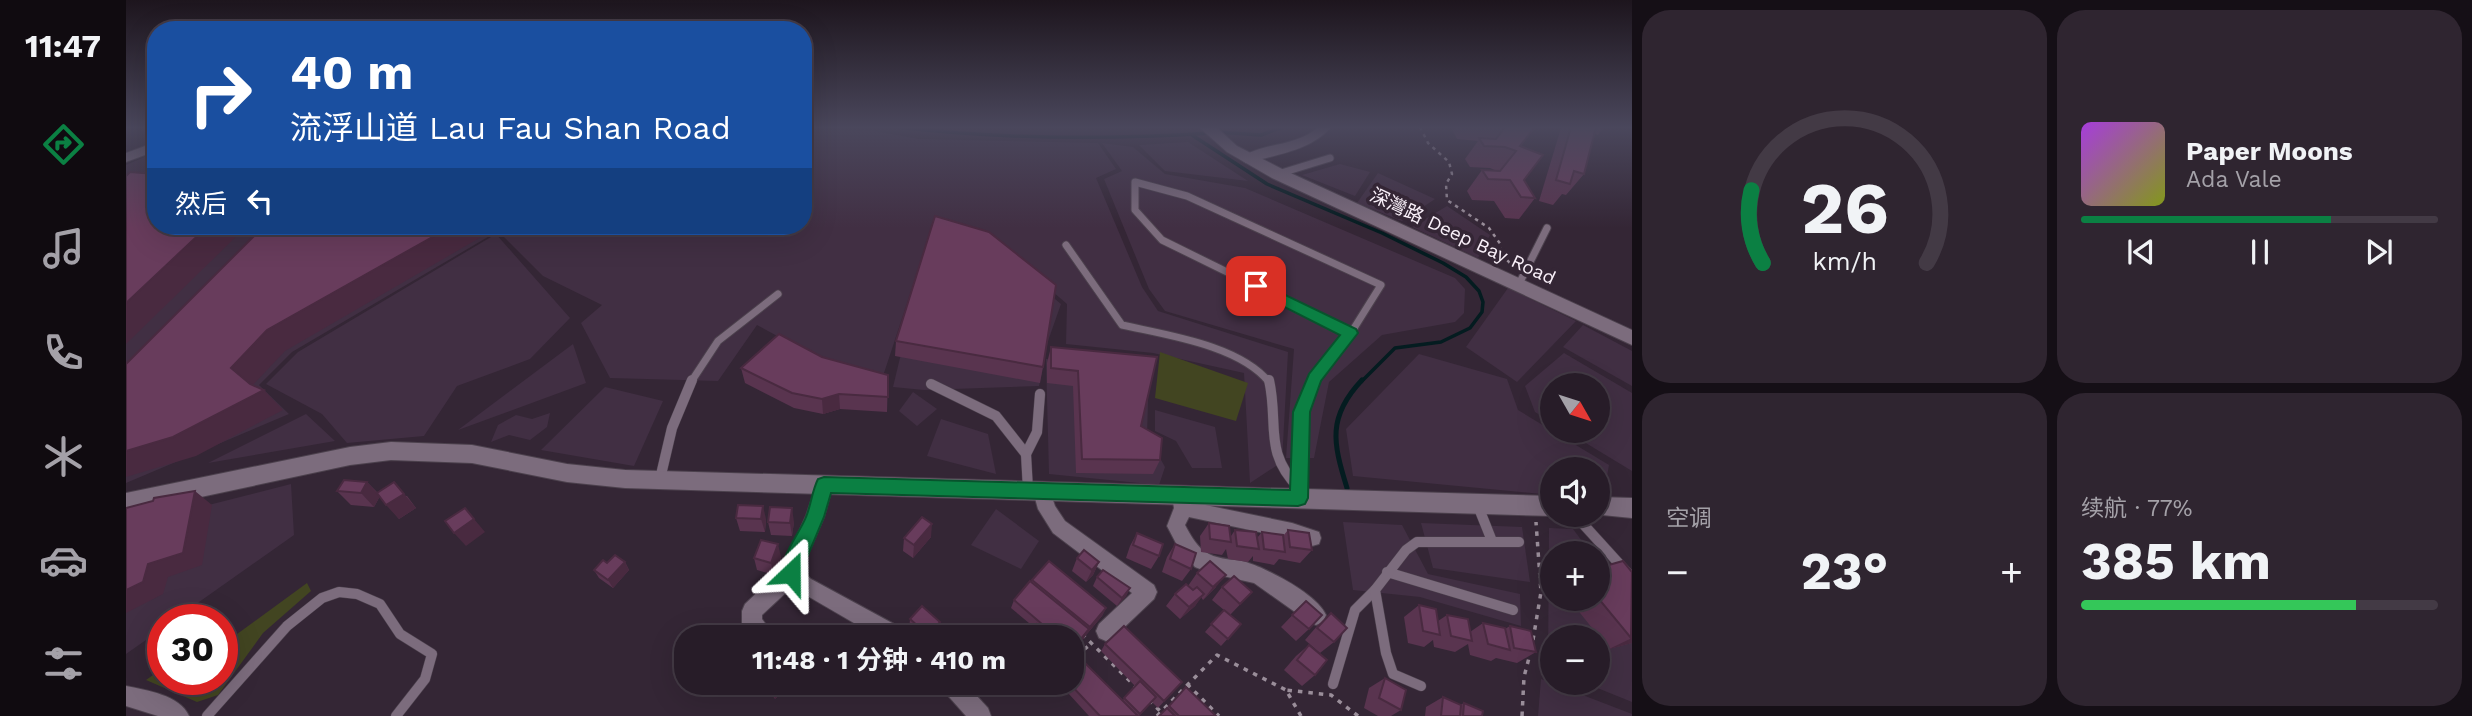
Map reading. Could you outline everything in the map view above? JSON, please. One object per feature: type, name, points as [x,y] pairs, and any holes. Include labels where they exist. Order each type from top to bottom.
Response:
[{"type":"street","name":"深灣路 Deep Bay Road","points":[[1249,160],[1521,279],[1632,338]]},
{"type":"street","points":[[126,503],[350,456],[391,451],[472,454],[575,474],[660,480],[1035,491],[1181,502],[1299,493],[1540,505]]},
{"type":"street","points":[[753,625],[752,611],[760,601],[781,588],[791,573],[794,560],[815,517],[824,485]]},
{"type":"street","points":[[1035,491],[1059,527],[1153,590],[1099,637]]},
{"type":"street","points":[[1181,502],[1312,538]]},
{"type":"street","points":[[1181,502],[1176,526],[1195,557],[1223,568],[1258,575],[1316,615]]},
{"type":"street","points":[[1610,507],[1632,508]]},
{"type":"street","points":[[791,573],[804,585],[876,625]]},
{"type":"street","points":[[961,695],[980,716]]},
{"type":"street","points":[[126,696],[158,704],[178,716]]},
{"type":"lane","points":[[1278,174],[1322,160]]},
{"type":"lane","points":[[1299,493],[1301,412],[1314,378],[1351,333],[1381,285],[1186,195],[1135,183],[1135,210],[1162,240],[1351,333]]},
{"type":"lane","points":[[1521,279],[1547,228]]},
{"type":"lane","points":[[1066,245],[1116,320],[1122,324],[1170,335],[1250,364],[1269,380],[1273,449],[1284,476],[1299,493]]},
{"type":"lane","points":[[660,480],[663,456],[688,388],[711,349],[730,329],[778,294]]},
{"type":"lane","points":[[931,384],[996,416],[1026,454],[1035,491]]},
{"type":"lane","points":[[1026,454],[1037,432],[1040,394]]},
{"type":"lane","points":[[1477,503],[1492,541]]},
{"type":"lane","points":[[1586,527],[1632,578]]},
{"type":"lane","points":[[1333,684],[1355,610],[1375,590],[1406,550],[1418,542],[1519,542]]},
{"type":"lane","points":[[1387,572],[1513,610]]},
{"type":"lane","points":[[1375,590],[1386,653],[1393,674],[1421,686]]},
{"type":"lane","points":[[207,716],[228,696],[279,634],[326,596],[349,592],[378,602],[402,637],[426,647],[432,654],[425,680],[396,716]]},
{"type":"path","points":[[1447,160],[1452,174],[1446,184],[1447,200],[1489,228],[1501,245],[1500,253],[1521,279]]},
{"type":"path","points":[[1522,716],[1524,677],[1541,592],[1543,527]]},
{"type":"path","points":[[1084,634],[1099,637],[1159,714],[1217,655],[1286,690],[1331,695],[1358,716]]},
{"type":"path","points":[[1084,649],[1099,637]]},
{"type":"path","points":[[1186,684],[1219,716]]},
{"type":"path","points":[[1286,690],[1301,716]]},
{"type":"shaded area","points":[[137,160],[147,160],[147,188],[126,198],[126,165]]},
{"type":"shaded area","points":[[812,160],[1110,160],[1116,169],[1096,178],[1142,287],[1158,311],[1288,352],[1282,462],[1250,483],[1244,373],[1153,353],[1066,344],[1067,304],[994,241],[933,223],[988,243],[1061,304],[1048,341],[1039,386],[924,390],[893,387],[929,237],[883,376],[827,363],[757,325],[718,381],[610,378],[581,323],[602,305],[543,276],[502,235],[812,235]]},
{"type":"shaded area","points":[[1114,160],[1149,160],[1165,174],[1245,188],[1455,278],[1465,289],[1464,313],[1455,322],[1382,335],[1329,382],[1314,458],[1286,458],[1294,349],[1165,311],[1149,289],[1104,179],[1122,171]]},
{"type":"shaded area","points":[[1154,160],[1216,160],[1248,181],[1165,171]]},
{"type":"shaded area","points":[[1340,164],[1370,172],[1355,196],[1302,175]]},
{"type":"shaded area","points":[[1378,173],[1435,199],[1402,221],[1357,203]]},
{"type":"shaded area","points":[[126,203],[147,219],[147,235],[491,235],[292,352],[259,385],[289,414],[126,483]]},
{"type":"shaded area","points":[[1447,206],[1490,235],[1478,258],[1412,227]]},
{"type":"shaded area","points":[[494,235],[570,318],[530,359],[457,386],[424,436],[347,443],[322,414],[266,384],[298,352]]},
{"type":"shaded area","points":[[1508,288],[1576,321],[1517,382],[1466,347]]},
{"type":"shaded area","points":[[1583,325],[1632,351],[1632,386],[1610,373],[1563,347]]},
{"type":"shaded area","points":[[573,344],[586,383],[458,430]]},
{"type":"shaded area","points":[[1564,353],[1598,373],[1540,373]]},
{"type":"shaded area","points":[[1419,354],[1507,379],[1518,410],[1540,423],[1540,443],[1573,443],[1596,457],[1540,457],[1540,494],[1353,476],[1346,429]]},
{"type":"shaded area","points":[[1046,359],[1149,370],[1147,435],[1165,467],[1159,485],[1049,474]]},
{"type":"shaded area","points":[[1540,373],[1540,415],[1535,412],[1525,386]]},
{"type":"shaded area","points":[[1610,380],[1632,393],[1632,471],[1586,443],[1610,443]]},
{"type":"shaded area","points":[[605,387],[663,401],[634,466],[541,450]]},
{"type":"shaded area","points":[[913,392],[937,409],[917,426],[899,411]]},
{"type":"shaded area","points":[[1155,410],[1215,427],[1222,468],[1192,468],[1176,441],[1155,431]]},
{"type":"shaded area","points":[[550,413],[547,427],[530,440],[509,435],[491,442],[498,425],[516,415],[532,419]]},
{"type":"shaded area","points":[[306,414],[335,441],[208,463]]},
{"type":"shaded area","points":[[941,419],[988,434],[996,474],[927,456]]},
{"type":"shaded area","points":[[291,484],[294,535],[196,604],[147,604],[147,639],[126,654],[126,526]]},
{"type":"shaded area","points":[[996,509],[1039,541],[1021,569],[971,545]]},
{"type":"shaded area","points":[[1343,522],[1402,525],[1428,574],[1520,594],[1521,626],[1420,597],[1353,590]]},
{"type":"shaded area","points":[[1421,523],[1522,527],[1530,582],[1433,568]]},
{"type":"shaded area","points":[[1549,528],[1573,529],[1582,541],[1549,541]]},
{"type":"shaded area","points":[[1610,578],[1632,607],[1632,702],[1610,693],[1610,625],[1548,625],[1548,611],[1610,611]]},
{"type":"shaded area","points":[[1540,691],[1540,695],[1583,695],[1632,714],[1632,716],[1538,716]]},
{"type":"green space","points":[[1160,352],[1248,383],[1236,421],[1155,398]]},
{"type":"green space","points":[[307,583],[311,591],[263,633],[238,667],[238,633]]},
{"type":"green space","points":[[181,695],[218,695],[197,702]]},
{"type":"building","points":[[1508,160],[1539,160],[1524,180],[1535,198],[1521,197],[1510,180],[1488,179],[1482,170],[1500,171]]},
{"type":"building","points":[[1562,160],[1587,160],[1584,174],[1574,171],[1570,184],[1556,180]]},
{"type":"building","points":[[130,172],[147,173],[147,235],[198,235],[126,303],[126,176]]},
{"type":"building","points":[[935,216],[989,232],[1056,285],[1043,367],[896,341]]},
{"type":"building","points":[[255,235],[436,235],[267,330],[231,368],[250,384],[264,390],[173,437],[126,451],[126,364]]},
{"type":"building","points":[[779,334],[822,357],[888,375],[888,397],[839,394],[822,399],[792,393],[741,368]]},
{"type":"building","points":[[1051,347],[1157,357],[1141,426],[1162,438],[1160,460],[1082,459],[1078,371],[1051,368]]},
{"type":"building","points":[[344,480],[367,482],[361,493],[337,491]]},
{"type":"building","points":[[394,482],[404,494],[386,505],[377,493]]},
{"type":"building","points":[[195,491],[183,553],[148,564],[143,582],[126,590],[126,508],[153,501],[154,498]]},
{"type":"building","points":[[738,505],[763,506],[761,519],[736,518]]},
{"type":"building","points":[[770,507],[792,508],[790,523],[768,522]]},
{"type":"building","points":[[465,508],[474,519],[454,533],[445,521]]},
{"type":"building","points":[[922,517],[932,524],[914,545],[904,538]]},
{"type":"building","points":[[1209,523],[1229,526],[1231,542],[1210,539]]},
{"type":"building","points":[[1235,530],[1256,532],[1259,549],[1237,546]]},
{"type":"building","points":[[1288,530],[1309,533],[1312,550],[1290,547]]},
{"type":"building","points":[[1262,532],[1283,535],[1285,552],[1264,549]]},
{"type":"building","points":[[1137,533],[1163,544],[1159,556],[1133,545]]},
{"type":"building","points":[[761,540],[778,544],[771,563],[754,558]]},
{"type":"building","points":[[1175,544],[1196,553],[1191,569],[1170,559]]},
{"type":"building","points":[[1084,550],[1099,562],[1092,570],[1077,558]]},
{"type":"building","points":[[615,555],[625,562],[608,580],[594,570],[603,560],[607,563]]},
{"type":"building","points":[[1049,561],[1106,608],[1090,627],[1032,580]]},
{"type":"building","points":[[1210,561],[1226,575],[1213,587],[1197,573]]},
{"type":"building","points":[[1623,561],[1632,572],[1631,638],[1609,611],[1610,565]]},
{"type":"building","points":[[1103,570],[1130,588],[1122,598],[1097,577]]},
{"type":"building","points":[[1234,576],[1252,592],[1240,604],[1222,587]]},
{"type":"building","points":[[1030,581],[1089,629],[1084,635],[1084,625],[1043,625],[1014,600]]},
{"type":"building","points":[[1186,584],[1193,590],[1197,587],[1204,594],[1189,607],[1175,594]]},
{"type":"building","points":[[1306,601],[1322,615],[1309,629],[1292,615]]},
{"type":"building","points":[[1419,605],[1436,609],[1440,635],[1423,631]]},
{"type":"building","points":[[922,606],[940,622],[937,625],[917,625],[910,619]]},
{"type":"building","points":[[1224,610],[1241,624],[1228,639],[1211,624]]},
{"type":"building","points":[[1331,613],[1347,628],[1334,642],[1317,628]]},
{"type":"building","points":[[1447,615],[1468,619],[1472,641],[1451,636]]},
{"type":"building","points":[[1483,623],[1505,628],[1510,650],[1488,644]]},
{"type":"building","points":[[1124,626],[1182,682],[1164,701],[1105,644]]},
{"type":"building","points":[[1510,626],[1531,631],[1536,652],[1514,648]]},
{"type":"building","points":[[1309,645],[1327,660],[1315,675],[1297,660]]},
{"type":"building","points":[[1084,662],[1138,716],[1100,716],[1080,695],[1084,695]]},
{"type":"building","points":[[1385,678],[1406,690],[1401,710],[1379,698]]},
{"type":"building","points":[[1140,681],[1156,697],[1140,714],[1124,698]]},
{"type":"building","points":[[1186,687],[1216,716],[1179,716],[1169,706]]},
{"type":"building","points":[[1443,697],[1461,705],[1460,716],[1441,716]]},
{"type":"building","points":[[1464,703],[1483,711],[1482,716],[1463,716]]},
{"type":"building","points":[[1167,708],[1175,716],[1159,716]]},
{"type":"waterway","points":[[1231,160],[1267,184],[1382,233],[1443,263],[1466,277],[1479,291],[1483,302],[1482,312],[1470,328],[1441,342],[1395,348],[1361,382]]},
{"type":"waterway","points":[[1347,488],[1336,444],[1336,431],[1343,406],[1362,380]]},
{"type":"route","points":[[791,573],[794,560],[815,517],[824,485],[1298,498],[1301,412],[1314,378],[1351,333],[1256,286]]}]
